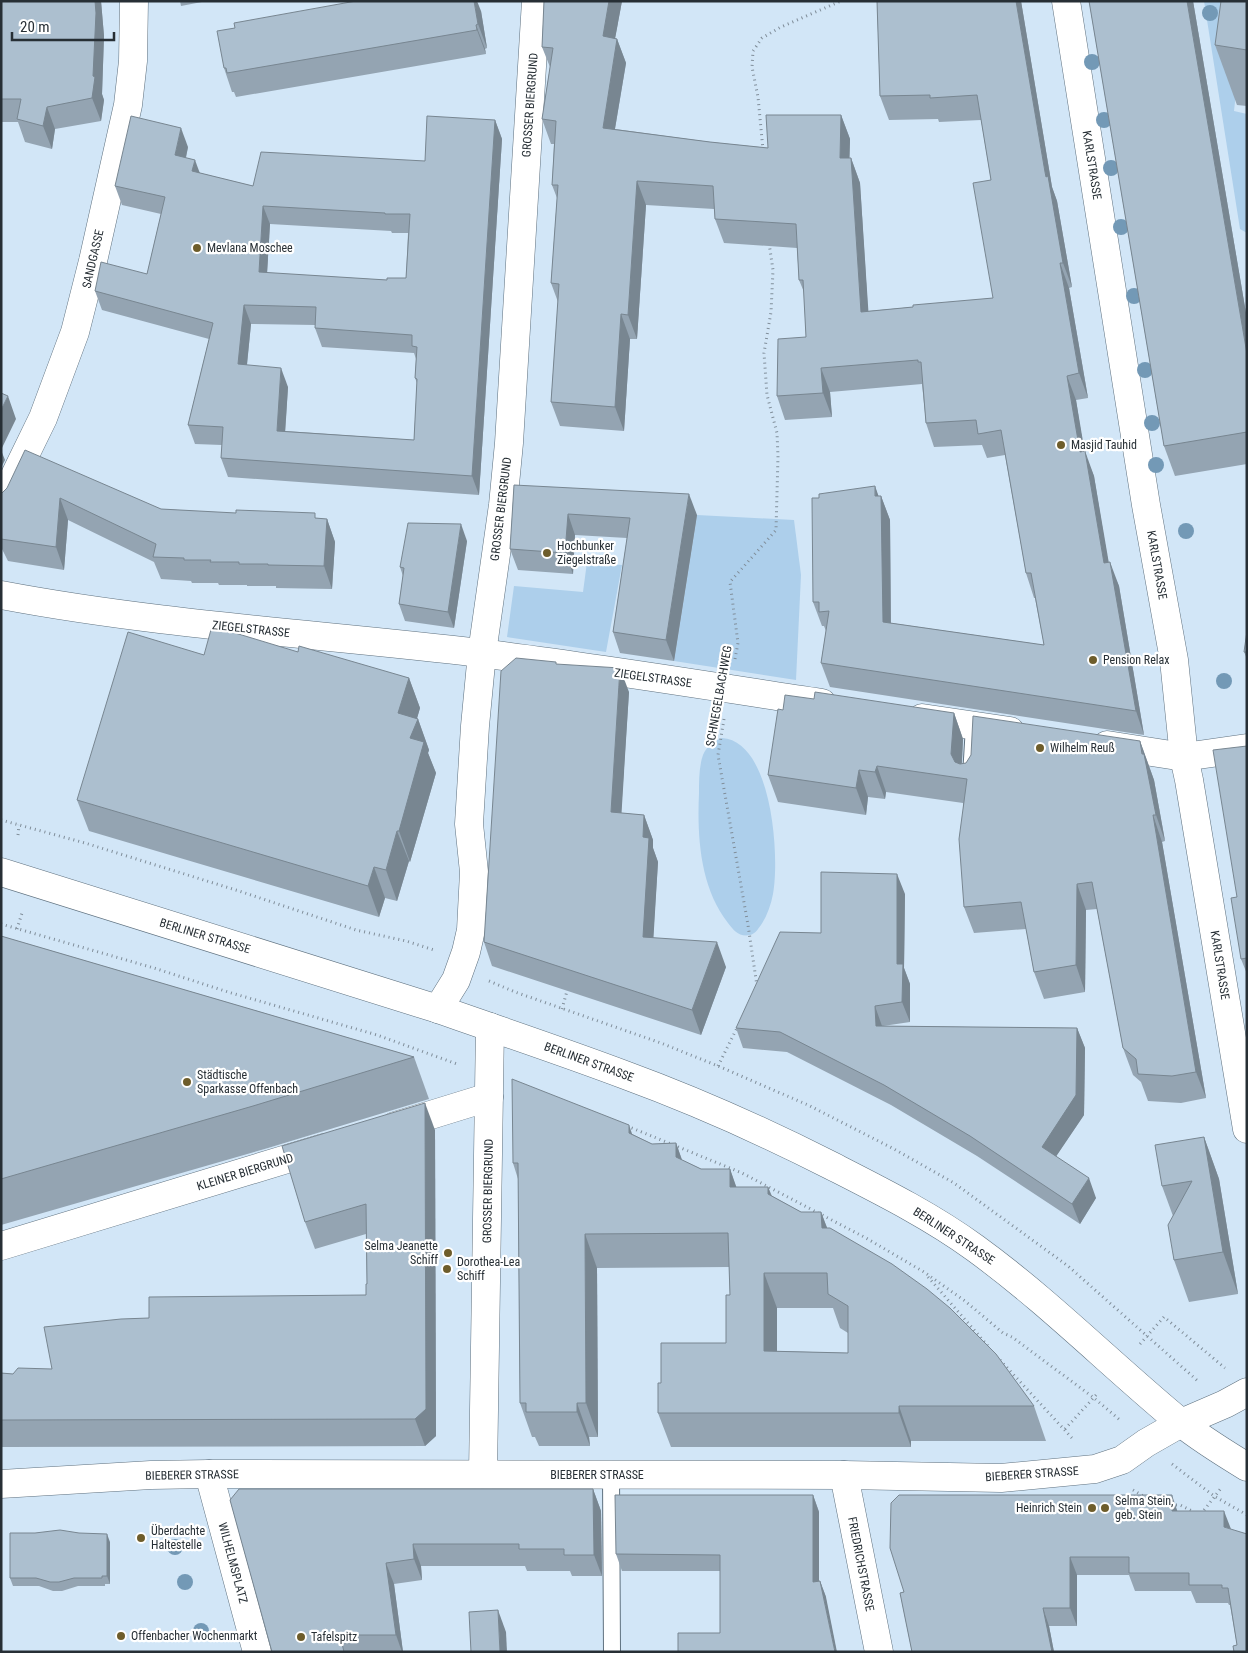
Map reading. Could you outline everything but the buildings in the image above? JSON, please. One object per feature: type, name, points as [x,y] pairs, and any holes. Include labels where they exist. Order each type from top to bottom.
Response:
[{"type":"street","name":"SANDGASSE","points":[[1,504],[43,418],[77,323],[128,105],[133,60],[134,1]]},
{"type":"street","name":"GROSSER BIERGRUND","points":[[438,1009],[456,980],[466,952],[471,930],[474,872],[469,824],[475,726],[482,653],[503,505],[509,443],[536,1]]},
{"type":"street","name":"KARLSTRASSE","points":[[1066,1],[1143,486],[1174,660],[1184,756],[1247,1129]]},
{"type":"street","name":"ZIEGELSTRASSE","points":[[1,595],[205,624],[482,653],[847,706]]},
{"type":"street","points":[[896,714],[1031,734]]},
{"type":"street","points":[[1079,741],[1184,756],[1247,748]]},
{"type":"street","name":"BERLINER STRASSE","points":[[1,872],[438,1009],[626,1075],[690,1100],[791,1145],[867,1184],[928,1218],[974,1247],[1014,1278],[1182,1423]]},
{"type":"street","name":"GROSSER BIERGRUND","points":[[484,1474],[490,1027]]},
{"type":"street","points":[[374,1132],[489,1086]]},
{"type":"street","name":"KLEINER BIERGRUND","points":[[1,1246],[346,1141]]},
{"type":"street","points":[[1182,1423],[1247,1392]]},
{"type":"street","points":[[1182,1423],[1244,1465]]},
{"type":"street","name":"BIEBERER STRASSE","points":[[1,1484],[109,1477],[209,1474],[1001,1478],[1095,1469],[1122,1460],[1146,1443],[1182,1423]]},
{"type":"street","name":"WILHELMSPLATZ","points":[[209,1474],[257,1652]]},
{"type":"street","name":"FRIEDRICHSTRASSE","points":[[844,1476],[879,1652]]},
{"type":"lane","points":[[971,781],[974,726]]},
{"type":"lane","points":[[611,1475],[612,1652]]},
{"type":"path","points":[[763,153],[758,97],[752,67],[753,51],[762,38],[781,27],[841,1]]},
{"type":"path","name":"SCHNEGELBACHWEG","points":[[757,988],[748,925],[718,755],[738,643],[730,582],[776,530],[777,433],[767,395],[764,353],[771,312],[773,270],[769,242]]},
{"type":"path","points":[[1,820],[84,843],[230,888],[356,930],[436,950],[461,968],[515,992],[661,1043],[718,1066],[740,1022]]},
{"type":"path","points":[[18,834],[19,825]]},
{"type":"path","points":[[17,928],[23,910]]},
{"type":"path","points":[[1,924],[376,1035],[489,1086]]},
{"type":"path","points":[[562,1009],[567,991]]},
{"type":"path","points":[[626,1126],[742,1173],[866,1238],[924,1272],[965,1301],[1003,1333],[1012,1337],[1094,1398],[1146,1443],[1214,1496],[1247,1515]]},
{"type":"path","points":[[924,1272],[989,1347]]},
{"type":"path","points":[[995,1354],[1065,1429],[1095,1469],[1150,1500]]},
{"type":"path","points":[[1165,1505],[1180,1505],[1200,1515],[1214,1496],[1244,1465]]},
{"type":"shaded area","points":[[1204,1],[1246,1],[1234,111],[1247,114],[1247,233],[1240,229]]},
{"type":"shaded area","points":[[697,515],[794,520],[801,575],[796,680],[674,661]]},
{"type":"shaded area","points":[[587,562],[622,565],[606,652],[507,637],[514,586],[583,592]]},
{"type":"shaded area","points":[[722,738],[739,744],[752,758],[762,779],[769,803],[773,829],[775,877],[772,898],[763,922],[750,935],[740,934],[728,923],[711,894],[702,861],[699,827],[699,779],[701,764],[708,746]]},
{"type":"place","name":"Mevlana Moschee","points":[[197,248]]},
{"type":"place","name":"Masjid Tauhid","points":[[1061,445]]},
{"type":"place","name":"Hochbunker Ziegelstraße","points":[[547,553]]},
{"type":"place","name":"Pension Relax","points":[[1093,660]]},
{"type":"place","name":"Wilhelm Reuß","points":[[1040,748]]},
{"type":"place","name":"Städtische Sparkasse Offenbach","points":[[187,1082]]},
{"type":"place","name":"Selma Jeanette Schiff","points":[[448,1253]]},
{"type":"place","name":"Dorothea-Lea Schiff","points":[[447,1269]]},
{"type":"place","name":"Heinrich Stein","points":[[1092,1508]]},
{"type":"place","name":"Selma Stein, geb. Stein","points":[[1105,1508]]},
{"type":"place","name":"Überdachte Haltestelle","points":[[141,1538]]},
{"type":"place","name":"Offenbacher Wochenmarkt","points":[[121,1636]]},
{"type":"place","name":"Tafelspitz","points":[[301,1637]]}]
